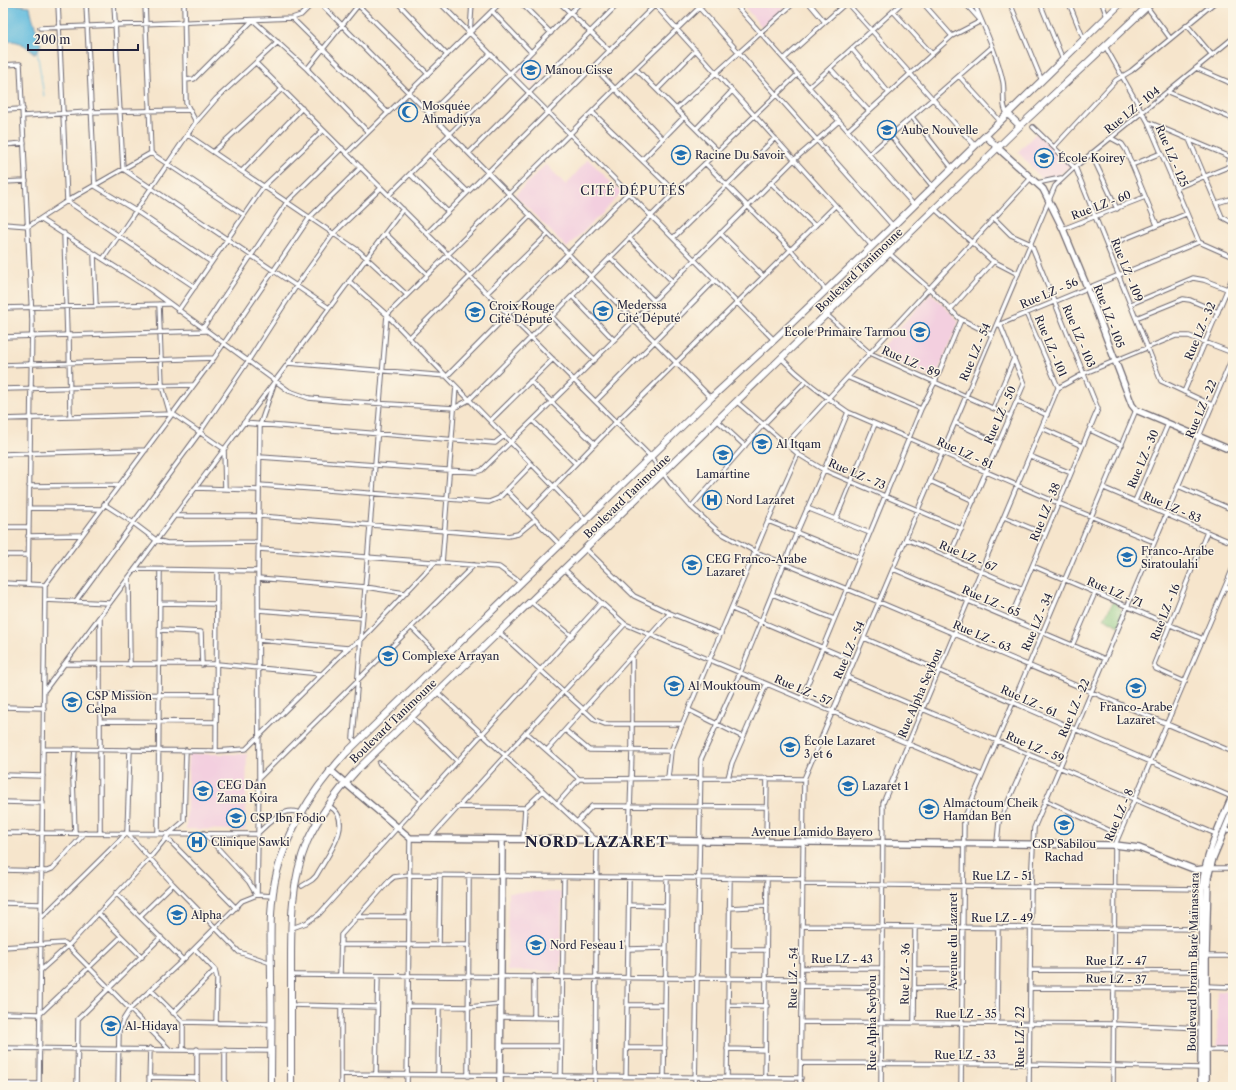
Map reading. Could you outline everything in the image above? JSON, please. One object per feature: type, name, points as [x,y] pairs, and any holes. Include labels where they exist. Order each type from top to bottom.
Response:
[{"type":"main road","name":"Boulevard Tanimoune","points":[[271,1087],[270,896],[283,852],[300,813],[314,790],[330,770],[356,744],[522,584],[651,456],[914,206],[1122,3]]},
{"type":"main road","name":"Boulevard Tanimoune","points":[[292,1087],[291,928],[297,873],[307,843],[317,822],[345,783],[1020,126],[1149,5]]},
{"type":"main road","points":[[1008,114],[1020,126]]},
{"type":"main road","points":[[986,136],[998,148]]},
{"type":"street","points":[[58,3],[67,201]]},
{"type":"street","points":[[86,3],[90,112],[95,186]]},
{"type":"street","points":[[114,3],[123,169]]},
{"type":"street","points":[[145,3],[151,153]]},
{"type":"street","points":[[184,3],[186,103],[196,122]]},
{"type":"street","points":[[40,28],[292,18],[301,15],[313,3]]},
{"type":"street","points":[[320,3],[711,398]]},
{"type":"street","points":[[398,3],[448,54]]},
{"type":"street","points":[[440,3],[774,340]]},
{"type":"street","points":[[470,33],[472,3]]},
{"type":"street","points":[[347,153],[500,3]]},
{"type":"street","points":[[521,3],[551,33]]},
{"type":"street","points":[[560,3],[610,51]]},
{"type":"street","points":[[389,195],[580,3]]},
{"type":"street","points":[[469,153],[619,3]]},
{"type":"street","points":[[694,3],[893,226]]},
{"type":"street","points":[[356,744],[353,738],[357,681],[387,315],[704,3]]},
{"type":"street","points":[[734,3],[914,206]]},
{"type":"street","points":[[676,109],[794,3]]},
{"type":"street","points":[[809,3],[825,22]]},
{"type":"street","points":[[784,59],[846,3],[911,73],[975,146]]},
{"type":"street","points":[[809,87],[902,3]]},
{"type":"street","points":[[923,3],[952,36]]},
{"type":"street","points":[[965,3],[981,21]]},
{"type":"street","points":[[974,3],[992,47],[1004,84],[1004,110],[1008,114]]},
{"type":"street","points":[[1010,3],[1042,81]]},
{"type":"street","points":[[1040,3],[1063,60]]},
{"type":"street","points":[[1068,3],[1084,40]]},
{"type":"street","points":[[1102,3],[1107,18]]},
{"type":"street","points":[[1205,3],[1208,8]]},
{"type":"street","points":[[1054,146],[1122,76],[1214,3]]},
{"type":"street","points":[[307,69],[343,27],[358,4],[428,74]]},
{"type":"street","points":[[427,233],[610,51],[654,4],[872,246]]},
{"type":"street","points":[[1149,5],[1170,38]]},
{"type":"street","points":[[492,11],[531,52]]},
{"type":"street","points":[[893,11],[932,54]]},
{"type":"street","points":[[292,18],[388,113]]},
{"type":"street","points":[[253,20],[307,69],[368,132]]},
{"type":"street","points":[[186,80],[194,79],[253,20]]},
{"type":"street","points":[[848,130],[952,36],[981,21]]},
{"type":"street","points":[[1188,25],[1212,55]]},
{"type":"street","name":"Rue LZ - 104","points":[[1031,244],[1055,186],[1075,167],[1233,38]]},
{"type":"street","points":[[103,259],[196,122],[216,99],[278,42]]},
{"type":"street","name":"Rue LZ - 125","points":[[1105,46],[1148,122],[1199,242]]},
{"type":"street","points":[[869,154],[992,47]]},
{"type":"street","points":[[852,49],[889,93]]},
{"type":"street","points":[[657,90],[696,50]]},
{"type":"street","points":[[429,114],[490,54]]},
{"type":"street","name":"Rue LZ - 63","points":[[256,63],[651,456],[691,507],[719,532],[756,552],[879,602],[1233,752]]},
{"type":"street","points":[[3,65],[20,64],[29,226],[32,336],[28,584]]},
{"type":"street","points":[[594,67],[663,139]]},
{"type":"street","points":[[830,68],[869,111]]},
{"type":"street","points":[[1196,68],[1233,84]]},
{"type":"street","points":[[636,69],[717,150]]},
{"type":"street","points":[[40,219],[150,289],[168,304],[205,329],[223,344],[289,391],[309,398],[454,408],[469,400],[532,338],[590,276],[717,150],[798,75]]},
{"type":"street","points":[[959,76],[1000,121]]},
{"type":"street","points":[[1228,82],[1233,79]]},
{"type":"street","points":[[213,152],[282,89]]},
{"type":"street","points":[[696,129],[732,91]]},
{"type":"street","points":[[1168,92],[1233,119]]},
{"type":"street","points":[[242,171],[302,108]]},
{"type":"street","points":[[3,110],[23,109]]},
{"type":"street","points":[[23,116],[62,113],[190,110]]},
{"type":"street","points":[[592,112],[675,192]]},
{"type":"street","points":[[912,116],[952,168]]},
{"type":"street","points":[[642,160],[684,117]]},
{"type":"street","points":[[260,457],[476,472],[482,470],[511,443],[794,160],[839,121]]},
{"type":"street","points":[[1148,122],[1232,157],[1228,167]]},
{"type":"street","name":"Rue LZ - 109","points":[[1033,127],[1075,167],[1162,383],[1212,405]]},
{"type":"street","points":[[178,311],[264,186],[323,130]]},
{"type":"street","points":[[188,135],[334,233],[367,257],[408,294]]},
{"type":"street","points":[[890,135],[933,187]]},
{"type":"street","points":[[673,238],[775,138]]},
{"type":"street","points":[[1111,138],[1124,147],[1157,226]]},
{"type":"street","points":[[1189,139],[1222,217],[1233,223]]},
{"type":"street","points":[[3,144],[24,144]]},
{"type":"street","points":[[205,329],[251,254],[287,202],[342,148]]},
{"type":"street","name":"Rue LZ - 105","points":[[998,148],[1043,189],[1049,200],[1063,229],[1116,360],[1132,405],[1136,410]]},
{"type":"street","points":[[151,153],[244,215]]},
{"type":"street","points":[[3,224],[29,226],[67,201],[151,153]]},
{"type":"street","points":[[1092,153],[1117,209]]},
{"type":"street","points":[[1132,165],[1161,153]]},
{"type":"street","points":[[429,154],[468,192]]},
{"type":"street","points":[[705,163],[791,250],[826,290]]},
{"type":"street","points":[[1176,188],[1233,165]]},
{"type":"street","points":[[3,1084],[39,1085],[45,585],[214,358],[310,217],[361,167]]},
{"type":"street","points":[[123,169],[228,238],[329,308]]},
{"type":"street","points":[[410,174],[448,212]]},
{"type":"street","points":[[1037,184],[1064,177]]},
{"type":"street","points":[[786,444],[829,400],[971,242],[1031,178]]},
{"type":"street","points":[[3,182],[26,181]]},
{"type":"street","points":[[771,183],[815,226]]},
{"type":"street","points":[[95,186],[136,211],[211,262]]},
{"type":"street","points":[[75,602],[132,522],[200,432],[334,233],[381,188]]},
{"type":"street","points":[[288,363],[382,372],[446,376],[628,193]]},
{"type":"street","name":"Rue LZ - 60","points":[[1063,229],[1096,218],[1145,198]]},
{"type":"street","points":[[1217,203],[1233,198]]},
{"type":"street","points":[[67,201],[195,286]]},
{"type":"street","points":[[528,513],[575,463],[736,302],[835,206]]},
{"type":"street","points":[[44,691],[403,209]]},
{"type":"street","points":[[935,209],[993,262],[1018,274]]},
{"type":"street","points":[[1107,246],[1186,214]]},
{"type":"street","points":[[409,338],[530,216]]},
{"type":"street","points":[[994,218],[1011,235],[1031,244]]},
{"type":"street","points":[[64,233],[70,417]]},
{"type":"street","points":[[385,233],[427,274]]},
{"type":"street","points":[[720,233],[763,276]]},
{"type":"street","points":[[487,293],[548,234]]},
{"type":"street","points":[[629,238],[672,281]]},
{"type":"street","points":[[1199,242],[1233,257]]},
{"type":"street","name":"Rue LZ - 56","points":[[996,326],[1087,287],[1199,242]]},
{"type":"street","name":"Rue LZ - 54","points":[[800,1087],[804,779],[1031,244]]},
{"type":"street","name":"Rue LZ - 103","points":[[1031,244],[1085,373],[1098,406],[1098,413]]},
{"type":"street","points":[[94,254],[96,306]]},
{"type":"street","points":[[890,254],[930,289],[962,320],[992,335]]},
{"type":"street","points":[[610,257],[653,300]]},
{"type":"street","points":[[950,310],[993,262]]},
{"type":"street","name":"Rue LZ - 32","points":[[1184,392],[1233,276]]},
{"type":"street","points":[[1131,304],[1193,278],[1204,280],[1227,289]]},
{"type":"street","points":[[596,402],[715,280]]},
{"type":"street","points":[[349,281],[387,315],[586,520]]},
{"type":"street","points":[[572,296],[614,340]]},
{"type":"street","points":[[1136,318],[1183,299],[1190,300],[1218,312]]},
{"type":"street","points":[[159,304],[162,386],[172,414]]},
{"type":"street","points":[[3,308],[168,304]]},
{"type":"street","name":"Rue LZ - 101","points":[[1026,313],[1058,387]]},
{"type":"street","name":"Rue LZ - 89","points":[[826,315],[870,353],[1010,416]]},
{"type":"street","points":[[552,316],[594,360]]},
{"type":"street","points":[[801,700],[921,409],[935,382],[962,320]]},
{"type":"street","name":"Rue LZ - 50","points":[[949,557],[1024,384],[1000,324]]},
{"type":"street","points":[[3,337],[160,332],[205,329]]},
{"type":"street","points":[[1058,387],[1085,373],[1116,360],[1183,335],[1205,342],[1233,354]]},
{"type":"street","name":"Rue LZ - 22","points":[[1029,1087],[1030,928],[1034,828],[1233,354]]},
{"type":"street","points":[[3,365],[214,358]]},
{"type":"street","points":[[993,408],[1014,358]]},
{"type":"street","points":[[490,421],[553,359]]},
{"type":"street","name":"Rue LZ - 81","points":[[782,359],[829,400],[848,412],[1058,503],[1154,542]]},
{"type":"street","points":[[849,378],[921,409]]},
{"type":"street","points":[[259,895],[257,834],[259,778],[258,542],[260,425],[274,381]]},
{"type":"street","points":[[530,381],[594,444]]},
{"type":"street","points":[[691,507],[763,425],[806,381]]},
{"type":"street","points":[[3,389],[193,385]]},
{"type":"street","points":[[442,563],[456,386]]},
{"type":"street","name":"Rue Alpha Seybou","points":[[881,1087],[883,803],[1058,387]]},
{"type":"street","points":[[1017,401],[1047,415]]},
{"type":"street","name":"Rue LZ - 73","points":[[737,402],[798,454],[824,470],[962,529]]},
{"type":"street","points":[[1136,410],[1231,450],[1233,442]]},
{"type":"street","name":"Rue LZ - 34","points":[[962,843],[964,819],[1136,410]]},
{"type":"street","points":[[695,1087],[700,878],[699,806],[702,756],[740,673],[796,532],[848,412]]},
{"type":"street","name":"Rue LZ - 38","points":[[1010,619],[1082,446],[1098,413]]},
{"type":"street","points":[[3,419],[172,414],[224,449]]},
{"type":"street","points":[[533,421],[575,463]]},
{"type":"street","points":[[718,421],[745,446]]},
{"type":"street","points":[[243,423],[495,443],[504,436]]},
{"type":"street","points":[[956,423],[998,443]]},
{"type":"street","points":[[836,519],[875,424]]},
{"type":"street","name":"Rue LZ - 30","points":[[1135,502],[1168,424]]},
{"type":"street","points":[[1042,428],[1082,446]]},
{"type":"street","points":[[1090,430],[1122,445]]},
{"type":"street","points":[[224,449],[225,489]]},
{"type":"street","points":[[3,454],[146,450]]},
{"type":"street","points":[[668,778],[671,751],[768,521],[798,454]]},
{"type":"street","points":[[1030,456],[1071,473]]},
{"type":"street","points":[[195,488],[259,488],[492,502],[532,464]]},
{"type":"street","points":[[930,481],[974,501]]},
{"type":"street","points":[[29,486],[119,486]]},
{"type":"street","points":[[1178,486],[1233,510]]},
{"type":"street","name":"Rue LZ - 83","points":[[1104,488],[1233,543]]},
{"type":"street","points":[[506,490],[560,545]]},
{"type":"street","points":[[104,504],[156,540],[167,543],[258,542]]},
{"type":"street","points":[[29,508],[101,508]]},
{"type":"street","points":[[807,508],[870,533]]},
{"type":"street","points":[[174,516],[259,516],[513,536],[518,534],[535,520]]},
{"type":"street","points":[[1004,517],[1046,534]]},
{"type":"street","points":[[768,521],[860,558]]},
{"type":"street","points":[[3,527],[28,527]]},
{"type":"street","name":"Rue LZ - 16","points":[[1185,682],[1154,667],[1207,532]]},
{"type":"street","points":[[28,536],[82,535]]},
{"type":"street","name":"Rue LZ - 67","points":[[906,539],[1023,589]]},
{"type":"street","points":[[259,549],[368,556],[503,568],[522,584]]},
{"type":"street","points":[[586,549],[630,593],[670,613],[721,634]]},
{"type":"street","points":[[3,555],[28,555]]},
{"type":"street","points":[[43,749],[158,749],[216,751],[246,749],[348,648],[361,640],[434,563]]},
{"type":"street","points":[[259,778],[474,565]]},
{"type":"street","name":"Rue LZ - 71","points":[[1033,566],[1203,639]]},
{"type":"street","points":[[135,568],[160,570],[258,571]]},
{"type":"street","name":"Rue LZ - 8","points":[[1113,1087],[1115,845],[1233,568]]},
{"type":"street","name":"Rue LZ - 65","points":[[893,569],[1105,659]]},
{"type":"street","points":[[158,833],[160,570]]},
{"type":"street","name":"Rue LZ - 57","points":[[565,570],[625,624],[801,700],[982,775]]},
{"type":"street","points":[[216,751],[217,571]]},
{"type":"street","points":[[129,577],[130,665]]},
{"type":"street","points":[[258,578],[365,587],[405,593]]},
{"type":"street","points":[[3,583],[45,585]]},
{"type":"street","points":[[1225,586],[1233,590]]},
{"type":"street","points":[[1072,646],[1095,593]]},
{"type":"street","points":[[772,594],[834,620]]},
{"type":"street","points":[[45,600],[109,603]]},
{"type":"street","points":[[531,602],[572,636]]},
{"type":"street","points":[[291,928],[306,923],[319,914],[601,603]]},
{"type":"street","points":[[160,604],[218,604]]},
{"type":"street","points":[[732,609],[854,661]]},
{"type":"street","points":[[258,610],[362,618]]},
{"type":"street","points":[[547,750],[583,708],[632,657],[670,613]]},
{"type":"street","points":[[100,616],[100,833]]},
{"type":"street","points":[[431,837],[625,624]]},
{"type":"street","points":[[411,627],[443,660]]},
{"type":"street","points":[[160,630],[201,632],[203,634],[202,665]]},
{"type":"street","points":[[499,632],[595,720],[601,723],[682,724]]},
{"type":"street","name":"Rue LZ - 61","points":[[864,638],[939,670],[1012,704],[1232,795]]},
{"type":"street","points":[[258,640],[348,648]]},
{"type":"street","points":[[629,840],[632,751],[632,657]]},
{"type":"street","points":[[64,664],[101,666],[217,664],[321,674]]},
{"type":"street","name":"Rue LZ - 59","points":[[847,677],[1216,834]]},
{"type":"street","points":[[728,778],[732,762],[766,685]]},
{"type":"street","points":[[437,692],[597,841],[595,1087]]},
{"type":"street","points":[[101,694],[217,695]]},
{"type":"street","points":[[3,707],[44,708]]},
{"type":"street","points":[[689,710],[744,737]]},
{"type":"street","points":[[412,717],[457,761]]},
{"type":"street","points":[[101,721],[216,722]]},
{"type":"street","points":[[565,730],[589,750],[671,751]]},
{"type":"street","points":[[526,732],[579,779],[804,779]]},
{"type":"street","points":[[75,749],[73,780],[76,833]]},
{"type":"street","points":[[41,918],[127,833],[130,749]]},
{"type":"street","points":[[40,971],[68,946],[150,859],[170,833],[182,823],[186,817],[186,750]]},
{"type":"street","points":[[996,843],[998,822],[1029,754]]},
{"type":"street","points":[[379,763],[421,800]]},
{"type":"street","points":[[330,770],[410,838],[407,1087]]},
{"type":"street","points":[[3,775],[43,776]]},
{"type":"street","points":[[766,842],[767,778]]},
{"type":"street","points":[[556,804],[579,779]]},
{"type":"street","points":[[457,807],[525,808],[543,792]]},
{"type":"street","name":"Boulevard Ibraim Baré Maïnassara","points":[[1206,1087],[1204,988],[1202,971],[1202,888],[1216,834],[1232,795]]},
{"type":"street","points":[[1045,800],[1119,834]]},
{"type":"street","points":[[3,802],[43,803]]},
{"type":"street","points":[[302,886],[316,876],[340,830],[341,819],[336,810],[328,806]]},
{"type":"street","points":[[577,822],[592,806],[767,807]]},
{"type":"street","points":[[523,840],[525,808]]},
{"type":"street","name":"Boulevard Ibraim Baré Maïnassara","points":[[1201,1087],[1202,1028],[1206,956],[1207,868],[1233,810]]},
{"type":"street","points":[[3,832],[257,834],[278,815],[293,811],[317,822]]},
{"type":"street","points":[[1224,830],[1233,830]]},
{"type":"street","points":[[3,870],[42,871],[52,869],[86,833]]},
{"type":"street","points":[[127,833],[215,929],[240,952],[271,963]]},
{"type":"street","points":[[204,833],[259,895]]},
{"type":"street","name":"Avenue Lamido Bayero","points":[[410,838],[431,837],[502,840],[1115,845],[1140,848],[1192,868],[1207,868]]},
{"type":"street","points":[[167,838],[236,908]]},
{"type":"street","points":[[500,1087],[502,840]]},
{"type":"street","name":"Avenue du Lazaret","points":[[961,1087],[962,843]]},
{"type":"street","points":[[1207,868],[1233,868]]},
{"type":"street","points":[[340,975],[341,935],[394,877],[409,875],[803,879]]},
{"type":"street","points":[[439,945],[440,876]]},
{"type":"street","points":[[468,1076],[469,876]]},
{"type":"street","points":[[561,1075],[564,877]]},
{"type":"street","points":[[626,1076],[628,1048],[629,878]]},
{"type":"street","points":[[664,1076],[667,878]]},
{"type":"street","points":[[727,1076],[730,878]]},
{"type":"street","points":[[765,1077],[767,1006],[767,879]]},
{"type":"street","points":[[140,916],[173,884]]},
{"type":"street","name":"Rue LZ - 51","points":[[803,884],[962,886],[1031,885],[1202,888]]},
{"type":"street","points":[[116,894],[183,960]]},
{"type":"street","points":[[118,1087],[118,1048],[121,1024],[130,1009],[195,949],[245,899],[259,895],[270,896]]},
{"type":"street","points":[[3,903],[41,904]]},
{"type":"street","points":[[629,905],[666,906]]},
{"type":"street","points":[[729,908],[767,906]]},
{"type":"street","points":[[98,913],[142,957]]},
{"type":"street","points":[[358,916],[409,917]]},
{"type":"street","name":"Rue LZ - 49","points":[[802,926],[1202,929]]},
{"type":"street","name":"Rue LZ - 36","points":[[914,1022],[915,927]]},
{"type":"street","points":[[997,1023],[998,927]]},
{"type":"street","points":[[3,1013],[40,1014],[121,937]]},
{"type":"street","points":[[78,1087],[78,1019],[161,938]]},
{"type":"street","points":[[3,947],[62,942],[68,946],[169,1049]]},
{"type":"street","points":[[340,944],[469,945]]},
{"type":"street","points":[[629,949],[665,948]]},
{"type":"street","points":[[195,949],[215,970],[216,1023]]},
{"type":"street","points":[[729,950],[766,950]]},
{"type":"street","points":[[1206,956],[1233,956]]},
{"type":"street","name":"Rue LZ - 43","points":[[802,968],[882,968]]},
{"type":"street","points":[[915,969],[961,969]]},
{"type":"street","points":[[172,1013],[215,970]]},
{"type":"street","name":"Rue LZ - 47","points":[[1030,970],[1202,971]]},
{"type":"street","points":[[291,975],[802,979]]},
{"type":"street","points":[[376,1074],[378,976]]},
{"type":"street","points":[[534,976],[534,1018]]},
{"type":"street","points":[[802,986],[882,987]]},
{"type":"street","points":[[914,988],[961,987]]},
{"type":"street","name":"Rue LZ - 37","points":[[1030,988],[1233,987]]},
{"type":"street","points":[[150,990],[183,1022],[271,1024]]},
{"type":"street","points":[[408,1006],[469,1007],[500,1004]]},
{"type":"street","points":[[291,1005],[377,1007]]},
{"type":"street","points":[[628,1005],[664,1005]]},
{"type":"street","points":[[728,1005],[767,1006]]},
{"type":"street","points":[[341,1087],[342,1006]]},
{"type":"street","points":[[438,1075],[439,1007]]},
{"type":"street","points":[[500,1017],[562,1018]]},
{"type":"street","points":[[183,1022],[184,1049]]},
{"type":"street","name":"Rue LZ - 35","points":[[801,1022],[1113,1024],[1202,1028]]},
{"type":"street","points":[[500,1046],[561,1046]]},
{"type":"street","points":[[3,1048],[150,1048],[271,1051]]},
{"type":"street","points":[[149,1087],[150,1048]]},
{"type":"street","points":[[628,1048],[665,1048]]},
{"type":"street","points":[[197,1087],[198,1049]]},
{"type":"street","points":[[727,1049],[765,1050]]},
{"type":"street","points":[[225,1050],[225,1087]]},
{"type":"street","points":[[1206,1050],[1233,1050]]},
{"type":"street","name":"Rue LZ - 33","points":[[801,1063],[1113,1065],[1201,1068]]},
{"type":"street","points":[[341,1074],[468,1076],[727,1076],[801,1078]]},
{"type":"street","points":[[149,1077],[197,1078]]},
{"type":"shaded area","points":[[741,3],[789,3],[762,27]]},
{"type":"shaded area","points":[[532,56],[548,71],[532,87],[517,71]]},
{"type":"shaded area","points":[[1036,133],[1071,164],[1056,178],[1042,179],[1018,152]]},
{"type":"shaded area","points":[[588,159],[622,193],[567,248],[515,195],[546,164],[566,185]]},
{"type":"shaded area","points":[[931,293],[959,321],[935,379],[876,353]]},
{"type":"shaded area","points":[[189,754],[247,754],[245,830],[186,829]]},
{"type":"shaded area","points":[[508,892],[562,892],[561,971],[507,971]]},
{"type":"shaded area","points":[[1217,991],[1233,992],[1233,1046],[1217,1046]]},
{"type":"green space","points":[[1114,601],[1124,613],[1119,626],[1104,618]]},
{"type":"water","points":[[3,3],[30,6],[41,45],[35,54],[20,43],[13,41],[3,42]]},
{"type":"waterway","points":[[37,50],[44,96]]},
{"type":"place","name":"Manou Cisse","points":[[531,70]]},
{"type":"place","name":"Mosquée Ahmadiyya","points":[[408,112]]},
{"type":"place","name":"Aube Nouvelle","points":[[887,130]]},
{"type":"place","name":"Racine Du Savoir","points":[[681,155]]},
{"type":"place","name":"École Koirey","points":[[1044,158]]},
{"type":"place","name":"Mederssa Cité Député","points":[[603,311]]},
{"type":"place","name":"Croix Rouge Cité Député","points":[[475,312]]},
{"type":"place","name":"École Primaire Tarmou","points":[[920,332]]},
{"type":"place","name":"Al Itqam","points":[[762,444]]},
{"type":"place","name":"Lamartine","points":[[723,455]]},
{"type":"place","name":"Nord Lazaret","points":[[712,500]]},
{"type":"place","name":"Franco-Arabe Siratoulahi","points":[[1127,557]]},
{"type":"place","name":"CEG Franco-Arabe Lazaret","points":[[692,565]]},
{"type":"place","name":"Complexe Arrayan","points":[[388,656]]},
{"type":"place","name":"Al Mouktoum","points":[[674,686]]},
{"type":"place","name":"Franco-Arabe Lazaret","points":[[1136,688]]},
{"type":"place","name":"CSP Mission Celpa","points":[[72,702]]},
{"type":"place","name":"École Lazaret 3 et 6","points":[[790,747]]},
{"type":"place","name":"Lazaret 1","points":[[848,786]]},
{"type":"place","name":"CEG Dan Zama Koira","points":[[203,791]]},
{"type":"place","name":"Almactoum Cheik Hamdan Ben","points":[[929,809]]},
{"type":"place","name":"CSP Ibn Fodio","points":[[236,818]]},
{"type":"place","name":"CSP Sabilou Rachad","points":[[1064,825]]},
{"type":"place","name":"Clinique Sawki","points":[[197,842]]},
{"type":"place","name":"Alpha","points":[[177,915]]},
{"type":"place","name":"Nord Feseau 1","points":[[536,945]]},
{"type":"place","name":"Al-Hidaya","points":[[111,1026]]},
{"type":"district","name":"CITÉ DÉPUTÉS","points":[[633,190]]},
{"type":"district","name":"NORD LAZARET","points":[[597,841]]}]
